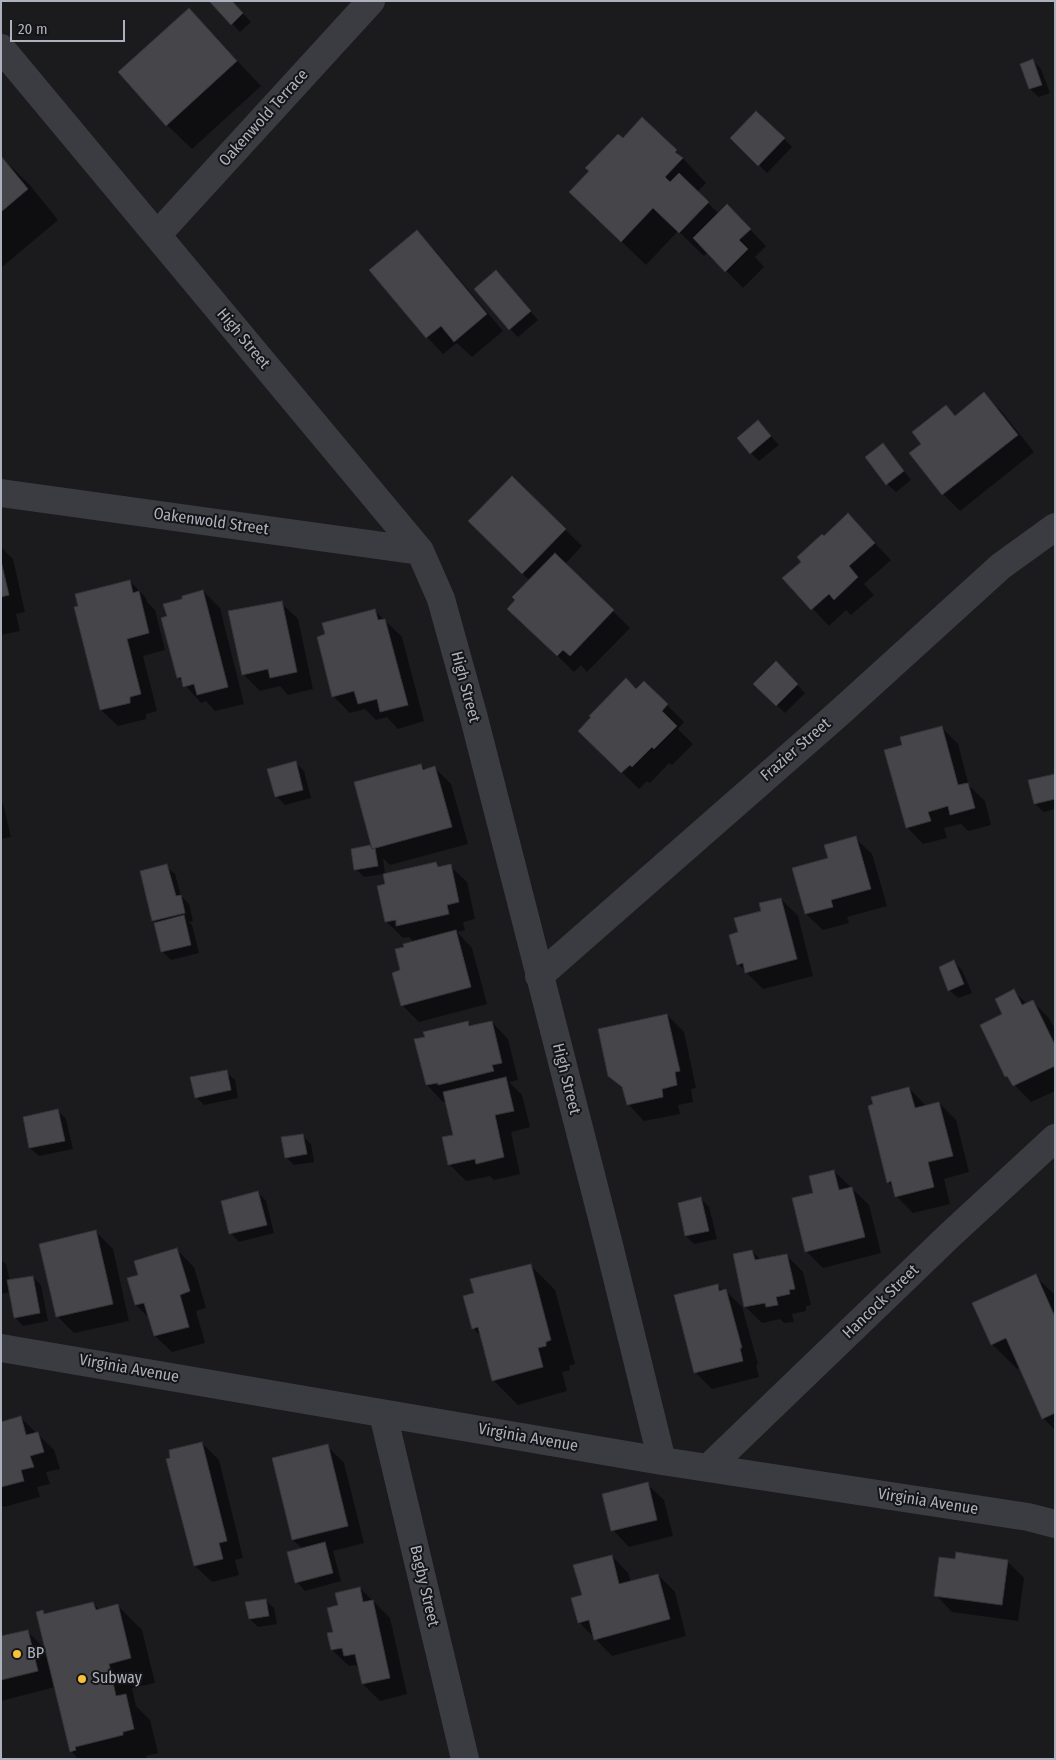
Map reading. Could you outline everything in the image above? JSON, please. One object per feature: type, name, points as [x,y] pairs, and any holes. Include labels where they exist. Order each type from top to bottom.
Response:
[{"type":"street","name":"Oakenwold Terrace","points":[[157,235],[371,1]]},
{"type":"street","name":"High Street","points":[[1,48],[420,551],[441,599],[474,718],[662,1461]]},
{"type":"street","name":"Oakenwold Street","points":[[1,493],[420,551]]},
{"type":"street","name":"Frazier Street","points":[[539,976],[838,714],[1001,566],[1053,538]]},
{"type":"street","name":"Hancock Street","points":[[709,1467],[950,1235],[1055,1138]]},
{"type":"street","name":"Virginia Avenue","points":[[1,1348],[662,1461],[1018,1516],[1055,1524]]},
{"type":"street","name":"Bagby Street","points":[[383,1414],[465,1759]]},
{"type":"building","points":[[209,1],[232,1],[243,13],[231,25]]},
{"type":"building","points":[[189,8],[237,61],[166,126],[118,72]]},
{"type":"building","points":[[1033,59],[1042,85],[1029,89],[1020,64]]},
{"type":"building","points":[[756,111],[785,138],[758,166],[730,138]]},
{"type":"building","points":[[642,117],[683,158],[665,177],[670,182],[679,173],[709,202],[679,233],[653,208],[621,242],[569,192],[589,171],[585,168],[618,134],[623,138]]},
{"type":"building","points":[[1,156],[28,189],[1,212]]},
{"type":"building","points":[[727,204],[751,229],[739,240],[748,249],[725,272],[693,238]]},
{"type":"building","points":[[417,230],[487,314],[454,342],[441,326],[426,338],[369,270]]},
{"type":"building","points":[[496,270],[531,311],[509,330],[474,289]]},
{"type":"building","points":[[984,392],[1018,435],[942,495],[909,453],[921,444],[912,432],[946,405],[955,416]]},
{"type":"building","points":[[758,420],[771,436],[750,454],[737,438]]},
{"type":"building","points":[[883,443],[904,471],[886,485],[865,457]]},
{"type":"building","points":[[512,476],[566,529],[522,574],[468,521]]},
{"type":"building","points":[[848,513],[875,543],[849,566],[858,577],[834,600],[829,594],[811,610],[782,578],[801,562],[797,557],[822,534],[824,536]]},
{"type":"building","points":[[555,553],[614,610],[570,656],[563,650],[557,656],[507,609],[515,600],[512,597]]},
{"type":"building","points":[[1,561],[9,595],[1,597]]},
{"type":"building","points":[[130,580],[133,593],[139,591],[149,633],[127,639],[141,694],[130,697],[130,703],[100,710],[74,607],[78,606],[75,594]]},
{"type":"building","points":[[203,590],[228,687],[197,695],[194,684],[183,687],[181,677],[177,678],[161,618],[167,616],[163,604],[182,599],[182,596]]},
{"type":"building","points":[[282,601],[297,672],[270,678],[268,669],[242,675],[228,611]]},
{"type":"building","points":[[375,609],[378,620],[385,619],[408,705],[380,712],[377,699],[358,704],[354,691],[332,697],[317,637],[325,634],[322,623]]},
{"type":"building","points":[[776,661],[798,684],[776,706],[753,684]]},
{"type":"building","points":[[626,678],[636,689],[644,681],[668,704],[662,711],[677,726],[654,749],[652,747],[632,767],[630,765],[621,773],[578,731],[591,717],[589,716]]},
{"type":"building","points":[[942,726],[958,785],[968,783],[975,808],[950,815],[948,806],[928,812],[931,821],[906,828],[884,750],[902,745],[900,737]]},
{"type":"building","points":[[296,761],[303,790],[275,797],[267,769]]},
{"type":"building","points":[[421,764],[423,770],[435,766],[452,827],[372,849],[354,782]]},
{"type":"building","points":[[1055,774],[1055,799],[1034,804],[1028,780]]},
{"type":"building","points":[[856,836],[871,889],[831,900],[833,907],[805,914],[792,868],[828,858],[824,845]]},
{"type":"building","points":[[370,845],[372,849],[375,848],[378,866],[354,870],[351,849]]},
{"type":"building","points":[[436,862],[438,867],[451,864],[459,902],[447,905],[449,914],[396,926],[396,920],[385,922],[377,886],[385,884],[383,874]]},
{"type":"building","points":[[167,864],[176,896],[181,895],[185,913],[152,921],[140,871]]},
{"type":"building","points":[[781,898],[797,959],[745,973],[743,963],[737,965],[729,935],[738,932],[734,918],[761,911],[759,903]]},
{"type":"building","points":[[184,915],[191,945],[161,952],[154,923]]},
{"type":"building","points":[[456,930],[471,987],[401,1006],[392,973],[400,970],[395,949],[404,947],[403,944]]},
{"type":"building","points":[[954,960],[964,984],[948,991],[939,967]]},
{"type":"building","points":[[1014,989],[1022,1005],[1033,1000],[1055,1045],[1055,1066],[1013,1086],[1007,1076],[1005,1077],[980,1025],[1002,1014],[995,999]]},
{"type":"building","points":[[667,1014],[680,1071],[675,1072],[677,1085],[662,1089],[663,1097],[627,1105],[622,1087],[608,1076],[598,1029]]},
{"type":"building","points":[[468,1021],[469,1026],[492,1021],[502,1063],[492,1065],[494,1071],[438,1085],[438,1083],[426,1085],[414,1039],[425,1037],[423,1032]]},
{"type":"building","points":[[227,1070],[231,1090],[195,1098],[190,1077]]},
{"type":"building","points":[[506,1077],[514,1111],[495,1115],[504,1157],[476,1164],[475,1159],[448,1165],[442,1137],[453,1135],[443,1092]]},
{"type":"building","points":[[909,1087],[915,1108],[939,1102],[953,1156],[928,1162],[934,1187],[895,1197],[891,1181],[887,1183],[868,1106],[873,1104],[871,1097]]},
{"type":"building","points":[[58,1109],[65,1141],[29,1148],[23,1117]]},
{"type":"building","points":[[303,1134],[307,1154],[285,1158],[281,1137]]},
{"type":"building","points":[[834,1170],[839,1190],[852,1187],[865,1237],[805,1252],[792,1198],[813,1193],[809,1176]]},
{"type":"building","points":[[258,1191],[267,1225],[229,1234],[221,1201]]},
{"type":"building","points":[[701,1197],[709,1231],[685,1236],[678,1203]]},
{"type":"building","points":[[96,1230],[113,1304],[56,1317],[39,1244]]},
{"type":"building","points":[[177,1248],[190,1291],[180,1295],[189,1327],[154,1336],[144,1303],[135,1305],[127,1278],[138,1275],[134,1261]]},
{"type":"building","points":[[752,1250],[755,1260],[787,1254],[795,1289],[789,1290],[790,1294],[776,1297],[778,1305],[766,1307],[765,1303],[744,1307],[733,1254]]},
{"type":"building","points":[[531,1264],[551,1340],[546,1342],[546,1346],[538,1348],[543,1367],[492,1381],[478,1327],[472,1329],[463,1296],[474,1293],[470,1279]]},
{"type":"building","points":[[1036,1274],[1055,1317],[1055,1413],[1042,1419],[1006,1338],[991,1345],[972,1303]]},
{"type":"building","points":[[33,1276],[40,1313],[14,1318],[7,1280]]},
{"type":"building","points":[[718,1284],[719,1291],[726,1289],[742,1348],[740,1348],[743,1361],[694,1373],[674,1295]]},
{"type":"building","points":[[21,1416],[26,1435],[38,1432],[44,1452],[30,1456],[34,1467],[21,1470],[24,1481],[1,1487],[1,1422]]},
{"type":"building","points":[[202,1442],[227,1541],[219,1543],[223,1559],[194,1566],[166,1459],[170,1458],[169,1450]]},
{"type":"building","points":[[328,1444],[348,1526],[292,1540],[272,1458]]},
{"type":"building","points":[[648,1482],[657,1520],[611,1531],[602,1494]]},
{"type":"building","points":[[325,1542],[333,1573],[295,1583],[287,1552]]},
{"type":"building","points":[[956,1552],[1008,1560],[1002,1605],[934,1596],[939,1557],[955,1559]]},
{"type":"building","points":[[612,1555],[619,1584],[658,1574],[670,1619],[594,1640],[589,1620],[578,1623],[571,1598],[582,1595],[573,1565]]},
{"type":"building","points":[[360,1587],[363,1602],[373,1600],[390,1678],[362,1684],[355,1654],[344,1656],[342,1648],[331,1650],[327,1633],[333,1632],[327,1608],[338,1605],[335,1593]]},
{"type":"building","points":[[266,1599],[269,1616],[249,1619],[245,1602]]},
{"type":"building","name":"Subway","points":[[93,1602],[96,1610],[118,1604],[131,1658],[109,1664],[116,1696],[126,1694],[134,1729],[123,1732],[123,1735],[75,1747],[76,1750],[70,1752],[36,1612],[43,1610],[44,1614]]},
{"type":"building","name":"BP","points":[[28,1630],[38,1671],[1,1680],[1,1636]]},
{"type":"place","name":"BP","points":[[17,1654]]},
{"type":"place","name":"Subway","points":[[82,1679]]}]
